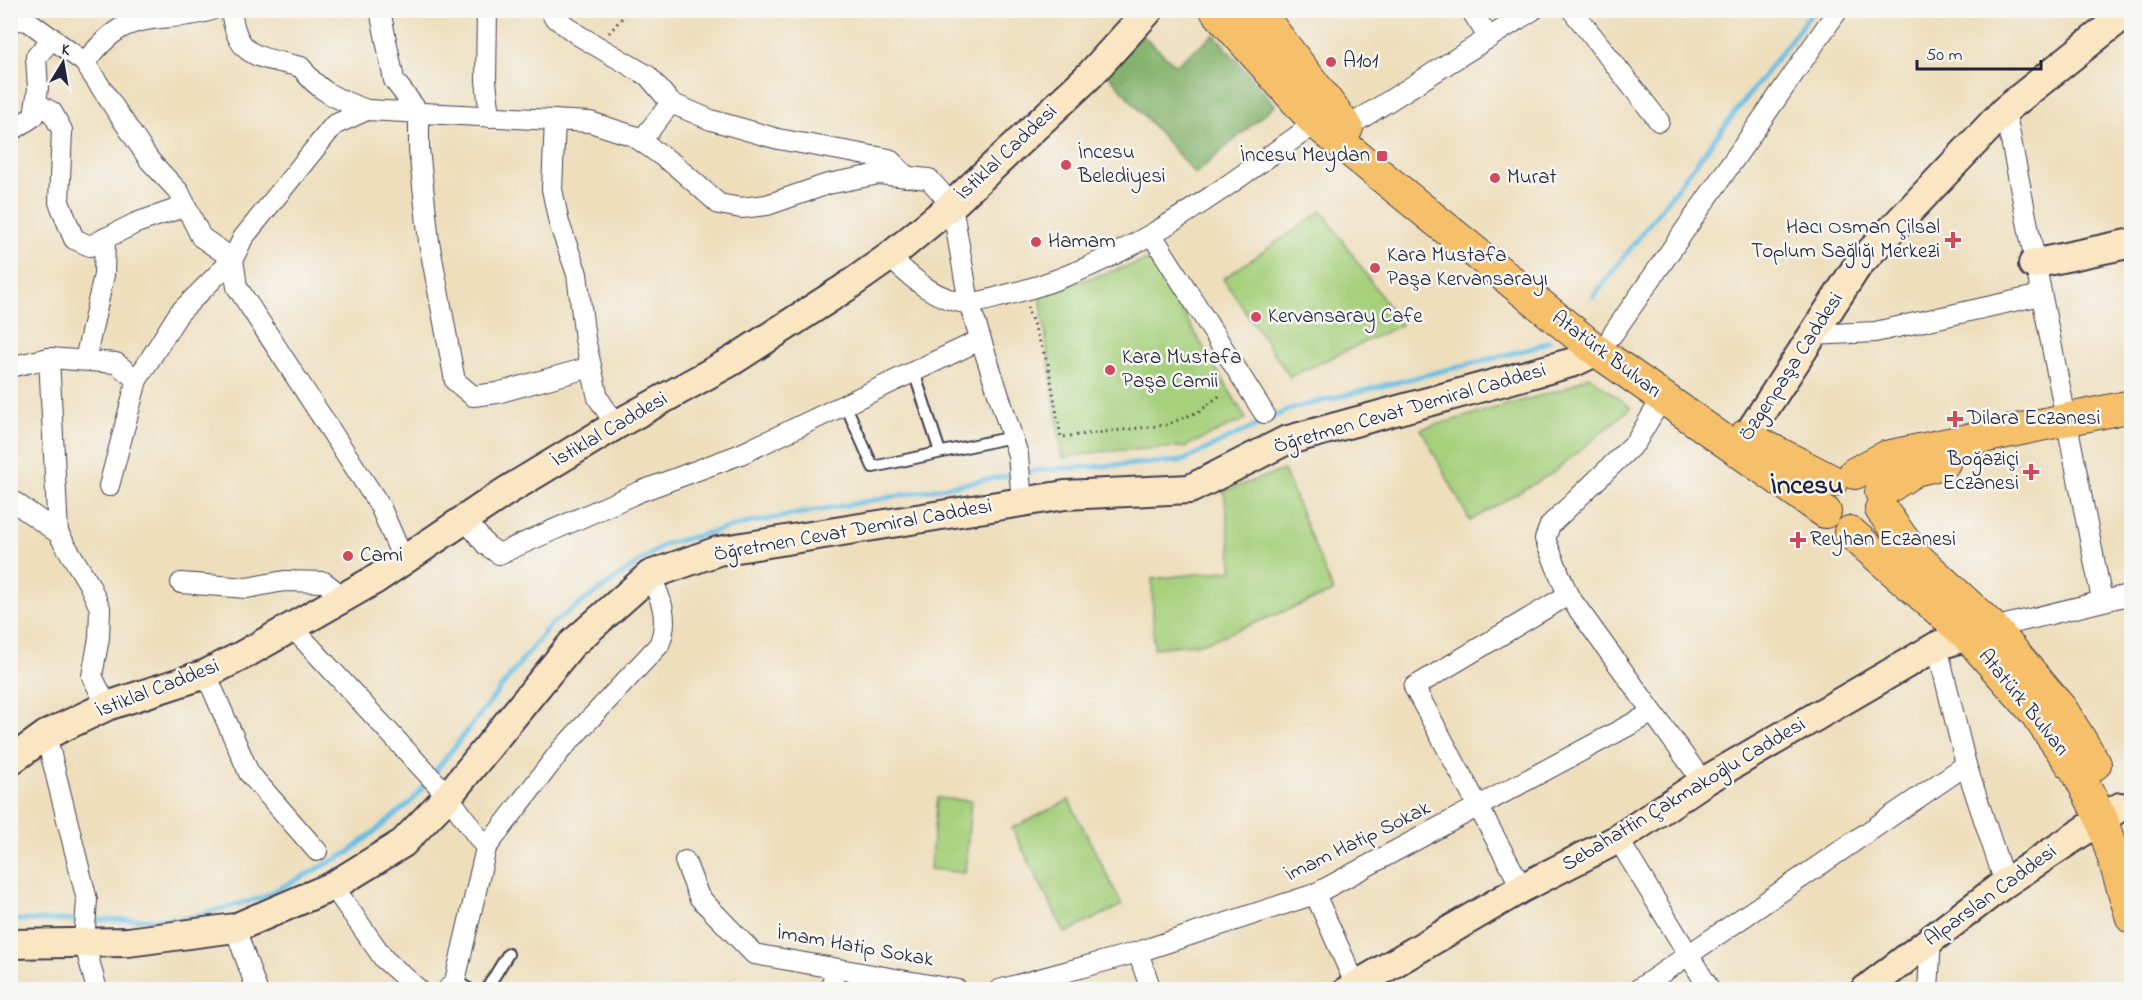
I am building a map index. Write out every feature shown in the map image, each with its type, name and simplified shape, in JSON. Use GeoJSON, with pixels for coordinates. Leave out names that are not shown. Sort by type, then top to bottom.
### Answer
{"type":"FeatureCollection","features":[{"type":"Feature","properties":{"kind":"main road","name":"İstiklal Caddesi"},"geometry":{"type":"LineString","coordinates":[[10,761],[46,735],[107,706],[206,674],[292,627],[616,425],[732,361],[889,258],[952,205],[1090,75],[1149,10]]}},
{"type":"Feature","properties":{"kind":"main road","name":"Atatürk Bulvarı"},"geometry":{"type":"LineString","coordinates":[[1216,10],[1332,121],[1605,343],[1742,443],[1825,512]]}},
{"type":"Feature","properties":{"kind":"main road","name":"Atatürk Bulvarı"},"geometry":{"type":"LineString","coordinates":[[1257,10],[1332,121]]}},
{"type":"Feature","properties":{"kind":"main road","name":"Özgenpaşa Caddesi"},"geometry":{"type":"LineString","coordinates":[[1742,443],[1858,266],[2005,110],[2130,10]]}},
{"type":"Feature","properties":{"kind":"main road"},"geometry":{"type":"LineString","coordinates":[[2033,264],[2132,243]]}},
{"type":"Feature","properties":{"kind":"main road","name":"Atatürk Bulvarı"},"geometry":{"type":"LineString","coordinates":[[1605,343],[1662,398],[1742,443],[1843,477]]}},
{"type":"Feature","properties":{"kind":"main road","name":"Öğretmen Cevat Demiral Caddesi"},"geometry":{"type":"LineString","coordinates":[[10,944],[128,942],[235,928],[333,886],[403,843],[439,788],[571,645],[650,574],[718,551],[1022,494],[1065,495],[1190,489],[1285,441],[1574,362],[1605,343]]}},
{"type":"Feature","properties":{"kind":"main road"},"geometry":{"type":"LineString","coordinates":[[1881,500],[1903,477],[1927,466],[2068,428],[2132,406]]}},
{"type":"Feature","properties":{"kind":"main road"},"geometry":{"type":"LineString","coordinates":[[1843,477],[1870,479],[1881,500],[1879,517],[1867,528],[1850,532],[1835,526],[1825,512],[1824,496],[1843,477],[1886,457],[2068,428],[2132,425]]}},
{"type":"Feature","properties":{"kind":"main road","name":"Atatürk Bulvarı"},"geometry":{"type":"LineString","coordinates":[[1881,500],[1915,556],[1979,631],[2062,710],[2118,808],[2132,853]]}},
{"type":"Feature","properties":{"kind":"main road","name":"Atatürk Bulvarı"},"geometry":{"type":"LineString","coordinates":[[1850,532],[1979,631]]}},
{"type":"Feature","properties":{"kind":"main road","name":"Sebahattin Çakmakoğlu Caddesi"},"geometry":{"type":"LineString","coordinates":[[1354,988],[1522,888],[1618,839],[1703,782],[1937,646],[1979,631]]}},
{"type":"Feature","properties":{"kind":"main road","name":"Atatürk Bulvarı"},"geometry":{"type":"LineString","coordinates":[[2118,808],[2132,918]]}},
{"type":"Feature","properties":{"kind":"main road","name":"Alparslan Caddesi"},"geometry":{"type":"LineString","coordinates":[[1865,990],[2004,883],[2118,808]]}},
{"type":"Feature","properties":{"kind":"street"},"geometry":{"type":"LineString","coordinates":[[84,62],[116,31],[146,21],[195,16],[212,10]]}},
{"type":"Feature","properties":{"kind":"street"},"geometry":{"type":"LineString","coordinates":[[231,10],[234,33],[246,51],[302,67],[312,82],[334,99],[367,110],[590,122],[634,136],[676,166],[719,204],[741,208],[767,205],[828,184],[879,174],[929,179],[952,205],[969,303],[1015,446],[1022,494]]}},
{"type":"Feature","properties":{"kind":"street"},"geometry":{"type":"LineString","coordinates":[[380,10],[394,80],[419,113],[419,149],[429,242],[455,381],[473,396],[497,393],[591,367]]}},
{"type":"Feature","properties":{"kind":"street"},"geometry":{"type":"LineString","coordinates":[[487,10],[486,81],[490,117]]}},
{"type":"Feature","properties":{"kind":"street"},"geometry":{"type":"LineString","coordinates":[[551,10],[553,16],[578,36],[648,76],[671,103],[711,120],[778,139],[889,159],[907,177]]}},
{"type":"Feature","properties":{"kind":"street"},"geometry":{"type":"LineString","coordinates":[[1471,10],[1489,38]]}},
{"type":"Feature","properties":{"kind":"street"},"geometry":{"type":"LineString","coordinates":[[889,258],[927,290],[947,299],[969,303],[1021,291],[1079,273],[1152,234],[1332,121],[1489,38],[1533,10]]}},
{"type":"Feature","properties":{"kind":"street"},"geometry":{"type":"LineString","coordinates":[[1572,10],[1659,121]]}},
{"type":"Feature","properties":{"kind":"street"},"geometry":{"type":"LineString","coordinates":[[1605,343],[1838,10]]}},
{"type":"Feature","properties":{"kind":"street"},"geometry":{"type":"LineString","coordinates":[[10,19],[28,21],[84,62],[150,161],[179,192],[201,237],[233,259],[237,287],[380,506],[403,559]]}},
{"type":"Feature","properties":{"kind":"street"},"geometry":{"type":"LineString","coordinates":[[10,132],[34,116],[38,88],[36,57],[53,38]]}},
{"type":"Feature","properties":{"kind":"street"},"geometry":{"type":"LineString","coordinates":[[36,103],[52,112],[62,130],[59,202],[74,239],[90,246],[136,223],[186,206]]}},
{"type":"Feature","properties":{"kind":"street"},"geometry":{"type":"LineString","coordinates":[[641,141],[671,103]]}},
{"type":"Feature","properties":{"kind":"street"},"geometry":{"type":"LineString","coordinates":[[109,486],[137,380],[179,313],[233,259],[243,238],[334,125],[367,110]]}},
{"type":"Feature","properties":{"kind":"street"},"geometry":{"type":"LineString","coordinates":[[2005,110],[2033,264],[2102,600]]}},
{"type":"Feature","properties":{"kind":"street"},"geometry":{"type":"LineString","coordinates":[[555,120],[552,189],[559,223],[577,274],[585,339],[598,398],[616,425]]}},
{"type":"Feature","properties":{"kind":"street"},"geometry":{"type":"LineString","coordinates":[[1152,234],[1264,413]]}},
{"type":"Feature","properties":{"kind":"street"},"geometry":{"type":"LineString","coordinates":[[85,360],[104,275],[105,238]]}},
{"type":"Feature","properties":{"kind":"street"},"geometry":{"type":"LineString","coordinates":[[1812,335],[1875,332],[2041,295]]}},
{"type":"Feature","properties":{"kind":"street"},"geometry":{"type":"LineString","coordinates":[[465,519],[486,545],[499,554],[639,492],[741,454],[846,406],[980,340]]}},
{"type":"Feature","properties":{"kind":"street"},"geometry":{"type":"LineString","coordinates":[[10,367],[49,358],[116,363],[137,380]]}},
{"type":"Feature","properties":{"kind":"street"},"geometry":{"type":"LineString","coordinates":[[49,358],[58,533]]}},
{"type":"Feature","properties":{"kind":"street"},"geometry":{"type":"LineString","coordinates":[[1662,398],[1636,442],[1550,525],[1545,539],[1568,594],[1703,782]]}},
{"type":"Feature","properties":{"kind":"street"},"geometry":{"type":"LineString","coordinates":[[10,499],[58,533],[89,584],[100,608],[99,638],[92,676],[107,706]]}},
{"type":"Feature","properties":{"kind":"street"},"geometry":{"type":"LineString","coordinates":[[458,987],[486,848],[561,750],[658,645],[665,624],[664,612],[661,597],[650,574]]}},
{"type":"Feature","properties":{"kind":"street"},"geometry":{"type":"LineString","coordinates":[[181,582],[247,588],[284,582],[324,582],[343,597]]}},
{"type":"Feature","properties":{"kind":"street"},"geometry":{"type":"LineString","coordinates":[[1522,888],[1414,687],[1568,594]]}},
{"type":"Feature","properties":{"kind":"street"},"geometry":{"type":"LineString","coordinates":[[1979,631],[2132,594]]}},
{"type":"Feature","properties":{"kind":"street"},"geometry":{"type":"LineString","coordinates":[[292,627],[439,788],[486,848]]}},
{"type":"Feature","properties":{"kind":"street"},"geometry":{"type":"LineString","coordinates":[[1937,646],[1966,765],[2004,883]]}},
{"type":"Feature","properties":{"kind":"street"},"geometry":{"type":"LineString","coordinates":[[206,674],[249,773],[317,851]]}},
{"type":"Feature","properties":{"kind":"street","name":"İmam Hatip Sokak"},"geometry":{"type":"LineString","coordinates":[[999,990],[1138,952],[1315,894],[1652,712]]}},
{"type":"Feature","properties":{"kind":"street"},"geometry":{"type":"LineString","coordinates":[[46,735],[87,900],[84,941],[97,990]]}},
{"type":"Feature","properties":{"kind":"street"},"geometry":{"type":"LineString","coordinates":[[1637,990],[1690,956],[1966,765]]}},
{"type":"Feature","properties":{"kind":"street"},"geometry":{"type":"LineString","coordinates":[[1618,839],[1710,990]]}},
{"type":"Feature","properties":{"kind":"street","name":"İmam Hatip Sokak"},"geometry":{"type":"LineString","coordinates":[[685,861],[699,897],[754,954],[957,990]]}},
{"type":"Feature","properties":{"kind":"street"},"geometry":{"type":"LineString","coordinates":[[333,886],[384,959],[419,990]]}},
{"type":"Feature","properties":{"kind":"street"},"geometry":{"type":"LineString","coordinates":[[1315,894],[1354,988]]}},
{"type":"Feature","properties":{"kind":"street"},"geometry":{"type":"LineString","coordinates":[[235,928],[257,990]]}},
{"type":"Feature","properties":{"kind":"street"},"geometry":{"type":"LineString","coordinates":[[1928,990],[1931,939]]}},
{"type":"Feature","properties":{"kind":"street"},"geometry":{"type":"LineString","coordinates":[[1138,952],[1151,990]]}},
{"type":"Feature","properties":{"kind":"street"},"geometry":{"type":"LineString","coordinates":[[830,990],[836,970]]}},
{"type":"Feature","properties":{"kind":"lane"},"geometry":{"type":"LineString","coordinates":[[914,372],[940,452]]}},
{"type":"Feature","properties":{"kind":"lane"},"geometry":{"type":"LineString","coordinates":[[846,406],[873,467],[940,452],[1015,446]]}},
{"type":"Feature","properties":{"kind":"lane"},"geometry":{"type":"LineString","coordinates":[[486,990],[508,954]]}},
{"type":"Feature","properties":{"kind":"path"},"geometry":{"type":"LineString","coordinates":[[598,46],[629,10]]}},
{"type":"Feature","properties":{"kind":"path"},"geometry":{"type":"LineString","coordinates":[[1021,291],[1048,364],[1060,437],[1166,425],[1200,411],[1219,396]]}},
{"type":"Feature","properties":{"kind":"path"},"geometry":{"type":"LineString","coordinates":[[726,990],[731,979]]}},
{"type":"Feature","properties":{"kind":"green space"},"geometry":{"type":"Polygon","coordinates":[[[1214,34],[1275,105],[1195,174],[1106,72],[1142,35],[1176,65],[1214,34]]]}},
{"type":"Feature","properties":{"kind":"green space"},"geometry":{"type":"Polygon","coordinates":[[[1322,211],[1401,325],[1290,377],[1223,279],[1322,211]]]}},
{"type":"Feature","properties":{"kind":"green space"},"geometry":{"type":"Polygon","coordinates":[[[1151,259],[1246,419],[1184,447],[1107,451],[1062,458],[1040,294],[1151,259]]]}},
{"type":"Feature","properties":{"kind":"green space"},"geometry":{"type":"Polygon","coordinates":[[[1589,376],[1631,408],[1554,472],[1470,521],[1421,429],[1564,389],[1589,376]]]}},
{"type":"Feature","properties":{"kind":"green space"},"geometry":{"type":"Polygon","coordinates":[[[1284,470],[1333,592],[1204,643],[1154,648],[1152,579],[1233,570],[1224,491],[1284,470]]]}},
{"type":"Feature","properties":{"kind":"green space"},"geometry":{"type":"Polygon","coordinates":[[[937,798],[971,801],[965,873],[930,869],[937,798]]]}},
{"type":"Feature","properties":{"kind":"green space"},"geometry":{"type":"Polygon","coordinates":[[[1069,800],[1122,905],[1065,933],[1012,828],[1069,800]]]}},
{"type":"Feature","properties":{"kind":"waterway"},"geometry":{"type":"LineString","coordinates":[[1593,297],[1814,10]]}},
{"type":"Feature","properties":{"kind":"waterway"},"geometry":{"type":"LineString","coordinates":[[90,920],[184,919],[261,898],[348,853],[412,801],[550,625],[665,544],[748,523],[1039,470],[1182,461],[1290,409],[1533,348],[1549,341]]}},
{"type":"Feature","properties":{"kind":"waterway"},"geometry":{"type":"LineString","coordinates":[[10,920],[81,920]]}},
{"type":"Feature","properties":{"kind":"place","name":"A101"},"geometry":{"type":"Point","coordinates":[1331,62]}},
{"type":"Feature","properties":{"kind":"place","name":"İncesu Meydan"},"geometry":{"type":"Point","coordinates":[1382,156]}},
{"type":"Feature","properties":{"kind":"place","name":"İncesu Belediyesi"},"geometry":{"type":"Point","coordinates":[1066,165]}},
{"type":"Feature","properties":{"kind":"place","name":"Murat"},"geometry":{"type":"Point","coordinates":[1495,178]}},
{"type":"Feature","properties":{"kind":"place","name":"Hacı Osman Çilsal Toplum Sağlığı Merkezi"},"geometry":{"type":"Point","coordinates":[1953,240]}},
{"type":"Feature","properties":{"kind":"place","name":"Hamam"},"geometry":{"type":"Point","coordinates":[1036,242]}},
{"type":"Feature","properties":{"kind":"place","name":"Kara Mustafa Paşa Kervansarayı"},"geometry":{"type":"Point","coordinates":[1375,268]}},
{"type":"Feature","properties":{"kind":"place","name":"Kervansaray Cafe"},"geometry":{"type":"Point","coordinates":[1256,317]}},
{"type":"Feature","properties":{"kind":"place","name":"Kara Mustafa Paşa Camii"},"geometry":{"type":"Point","coordinates":[1110,370]}},
{"type":"Feature","properties":{"kind":"place","name":"Dilara Eczanesi"},"geometry":{"type":"Point","coordinates":[1955,419]}},
{"type":"Feature","properties":{"kind":"place","name":"Boğaziçi Eczanesi"},"geometry":{"type":"Point","coordinates":[2031,472]}},
{"type":"Feature","properties":{"kind":"place","name":"Reyhan Eczanesi"},"geometry":{"type":"Point","coordinates":[1798,540]}},
{"type":"Feature","properties":{"kind":"place","name":"Cami"},"geometry":{"type":"Point","coordinates":[348,556]}},
{"type":"Feature","properties":{"kind":"district","name":"İncesu"},"geometry":{"type":"Point","coordinates":[1807,486]}}]}
